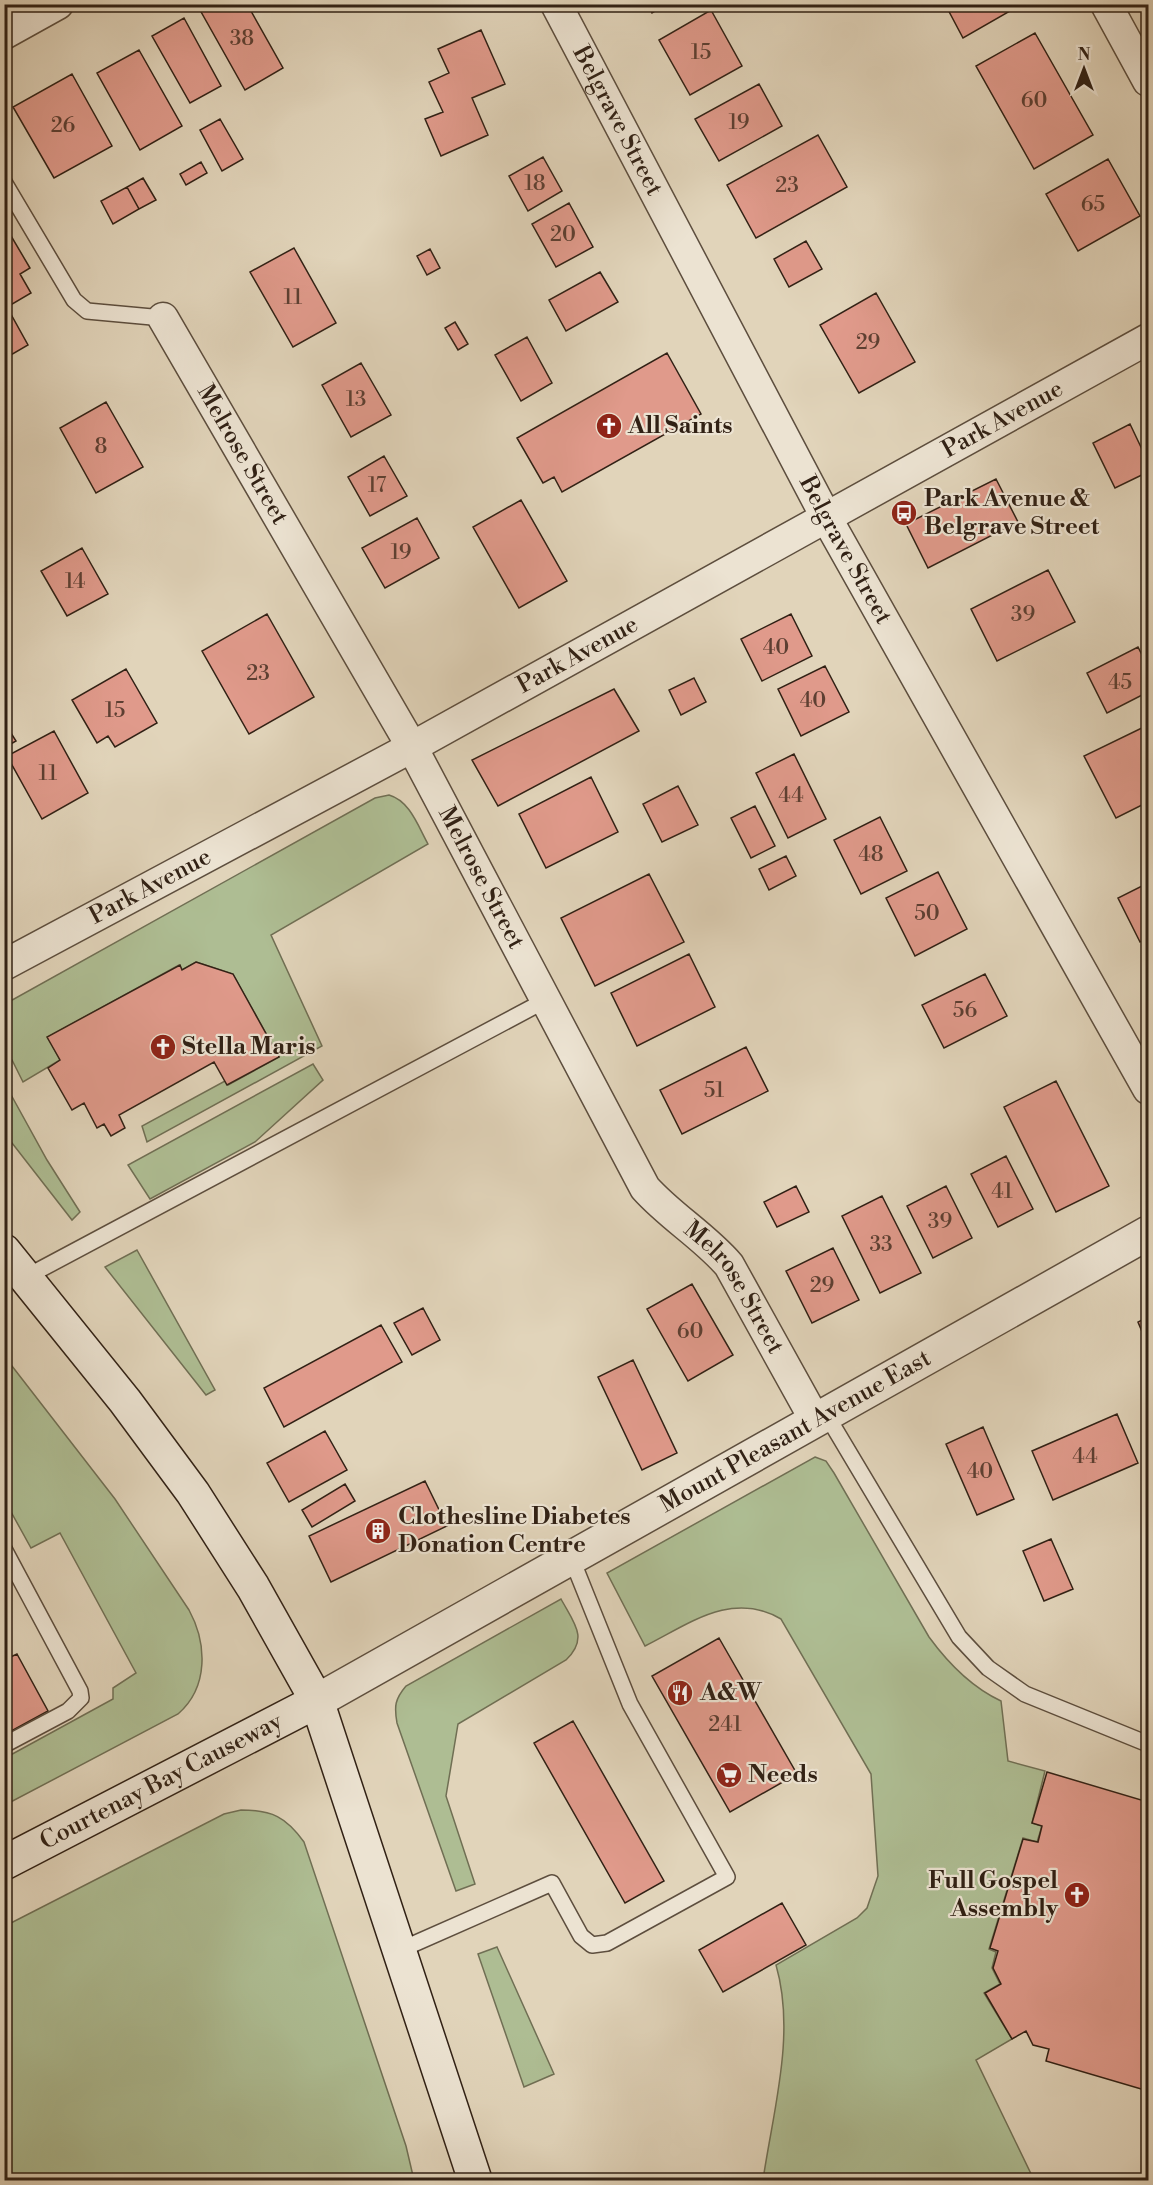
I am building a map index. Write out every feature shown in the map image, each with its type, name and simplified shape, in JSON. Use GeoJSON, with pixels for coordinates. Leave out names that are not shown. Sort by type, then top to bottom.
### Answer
{"type":"FeatureCollection","features":[{"type":"Feature","properties":{"kind":"main road","name":"Mount Pleasant Avenue East"},"geometry":{"type":"LineString","coordinates":[[317,1701],[1149,1233]]}},
{"type":"Feature","properties":{"kind":"main road"},"geometry":{"type":"LineString","coordinates":[[4,1251],[125,1401],[193,1493],[253,1587],[317,1701],[475,2181]]}},
{"type":"Feature","properties":{"kind":"main road","name":"Courtenay Bay Causeway"},"geometry":{"type":"LineString","coordinates":[[4,1863],[317,1701]]}},
{"type":"Feature","properties":{"kind":"street"},"geometry":{"type":"LineString","coordinates":[[4,34],[58,4]]}},
{"type":"Feature","properties":{"kind":"street","name":"Belgrave Street"},"geometry":{"type":"LineString","coordinates":[[556,4],[826,517],[1149,1089]]}},
{"type":"Feature","properties":{"kind":"street"},"geometry":{"type":"LineString","coordinates":[[1106,4],[1149,81]]}},
{"type":"Feature","properties":{"kind":"street","name":"Melrose Street"},"geometry":{"type":"LineString","coordinates":[[163,318],[412,747],[645,1188],[662,1207],[713,1246],[729,1265],[821,1417]]}},
{"type":"Feature","properties":{"kind":"street","name":"Park Avenue"},"geometry":{"type":"LineString","coordinates":[[4,965],[412,747],[1149,339]]}},
{"type":"Feature","properties":{"kind":"lane"},"geometry":{"type":"LineString","coordinates":[[4,182],[74,300],[87,311],[163,318]]}},
{"type":"Feature","properties":{"kind":"lane"},"geometry":{"type":"LineString","coordinates":[[26,1276],[546,1000]]}},
{"type":"Feature","properties":{"kind":"lane"},"geometry":{"type":"LineString","coordinates":[[821,1417],[959,1637],[988,1668],[1025,1694],[1149,1744]]}},
{"type":"Feature","properties":{"kind":"lane"},"geometry":{"type":"LineString","coordinates":[[4,1549],[80,1691],[81,1698],[78,1704],[4,1745]]}},
{"type":"Feature","properties":{"kind":"lane"},"geometry":{"type":"LineString","coordinates":[[400,1950],[552,1883],[581,1936],[592,1945],[607,1943],[727,1877],[630,1704],[571,1557]]}},
{"type":"Feature","properties":{"kind":"green space"},"geometry":{"type":"Polygon","coordinates":[[[389,795],[408,808],[428,844],[271,935],[322,1046],[147,1142],[142,1126],[225,1081],[228,1085],[279,1057],[233,974],[196,962],[182,970],[179,965],[48,1037],[60,1060],[23,1082],[12,1060],[5,1063],[5,1004],[375,798],[389,795]]]}},
{"type":"Feature","properties":{"kind":"green space"},"geometry":{"type":"Polygon","coordinates":[[[313,1064],[323,1080],[255,1142],[150,1199],[128,1165],[313,1064]]]}},
{"type":"Feature","properties":{"kind":"green space"},"geometry":{"type":"Polygon","coordinates":[[[4,1082],[47,1160],[80,1212],[72,1220],[5,1134],[4,1082]]]}},
{"type":"Feature","properties":{"kind":"green space"},"geometry":{"type":"Polygon","coordinates":[[[137,1250],[215,1390],[206,1395],[105,1267],[137,1250]]]}},
{"type":"Feature","properties":{"kind":"green space"},"geometry":{"type":"Polygon","coordinates":[[[5,1357],[115,1499],[189,1610],[199,1636],[202,1664],[195,1691],[178,1714],[5,1805],[5,1758],[113,1699],[113,1688],[136,1673],[60,1533],[31,1548],[5,1501],[5,1357]]]}},
{"type":"Feature","properties":{"kind":"green space"},"geometry":{"type":"Polygon","coordinates":[[[815,1457],[826,1461],[834,1473],[936,1647],[970,1681],[1001,1701],[1008,1761],[1045,1771],[1032,1823],[1042,1826],[1037,1842],[1023,1838],[989,1949],[996,1952],[992,1968],[1000,1984],[984,1993],[1012,2039],[976,2060],[1034,2180],[763,2180],[777,2100],[783,2045],[782,1991],[776,1965],[857,1918],[867,1908],[878,1876],[871,1774],[781,1619],[763,1611],[745,1608],[728,1609],[694,1620],[645,1646],[607,1573],[815,1457]]]}},
{"type":"Feature","properties":{"kind":"green space"},"geometry":{"type":"Polygon","coordinates":[[[561,1599],[577,1630],[577,1645],[573,1652],[566,1660],[458,1724],[446,1796],[475,1884],[456,1891],[397,1723],[398,1699],[406,1686],[561,1599]]]}},
{"type":"Feature","properties":{"kind":"green space"},"geometry":{"type":"Polygon","coordinates":[[[241,1810],[261,1811],[277,1817],[291,1826],[304,1842],[406,2146],[414,2180],[5,2180],[5,1926],[224,1814],[241,1810]]]}},
{"type":"Feature","properties":{"kind":"green space"},"geometry":{"type":"Polygon","coordinates":[[[497,1947],[554,2074],[524,2087],[478,1954],[497,1947]]]}},
{"type":"Feature","properties":{"kind":"building"},"geometry":{"type":"Polygon","coordinates":[[[209,4],[247,4],[283,68],[245,90],[200,10],[209,4]]]}},
{"type":"Feature","properties":{"kind":"building"},"geometry":{"type":"Polygon","coordinates":[[[648,4],[667,4],[652,13],[648,4]]]}},
{"type":"Feature","properties":{"kind":"building"},"geometry":{"type":"Polygon","coordinates":[[[945,4],[1022,4],[963,38],[945,4]]]}},
{"type":"Feature","properties":{"kind":"building"},"geometry":{"type":"Polygon","coordinates":[[[711,10],[742,66],[690,95],[659,40],[711,10]]]}},
{"type":"Feature","properties":{"kind":"building"},"geometry":{"type":"Polygon","coordinates":[[[184,18],[221,86],[190,103],[152,36],[184,18]]]}},
{"type":"Feature","properties":{"kind":"building"},"geometry":{"type":"Polygon","coordinates":[[[481,30],[505,84],[472,98],[488,135],[441,156],[425,119],[443,112],[429,82],[449,73],[438,49],[481,30]]]}},
{"type":"Feature","properties":{"kind":"building"},"geometry":{"type":"Polygon","coordinates":[[[1035,33],[1093,135],[1034,169],[976,66],[1035,33]]]}},
{"type":"Feature","properties":{"kind":"building"},"geometry":{"type":"Polygon","coordinates":[[[139,50],[182,126],[140,150],[97,73],[139,50]]]}},
{"type":"Feature","properties":{"kind":"building"},"geometry":{"type":"Polygon","coordinates":[[[72,74],[112,146],[54,178],[13,107],[72,74]]]}},
{"type":"Feature","properties":{"kind":"building"},"geometry":{"type":"Polygon","coordinates":[[[759,84],[782,126],[719,161],[695,119],[759,84]]]}},
{"type":"Feature","properties":{"kind":"building"},"geometry":{"type":"Polygon","coordinates":[[[220,119],[243,159],[222,171],[200,130],[220,119]]]}},
{"type":"Feature","properties":{"kind":"building"},"geometry":{"type":"Polygon","coordinates":[[[818,135],[847,187],[756,238],[727,185],[818,135]]]}},
{"type":"Feature","properties":{"kind":"building"},"geometry":{"type":"Polygon","coordinates":[[[543,157],[562,191],[528,211],[509,176],[543,157]]]}},
{"type":"Feature","properties":{"kind":"building"},"geometry":{"type":"Polygon","coordinates":[[[1108,159],[1140,216],[1078,251],[1046,194],[1108,159]]]}},
{"type":"Feature","properties":{"kind":"building"},"geometry":{"type":"Polygon","coordinates":[[[201,162],[207,173],[186,185],[180,174],[201,162]]]}},
{"type":"Feature","properties":{"kind":"building"},"geometry":{"type":"Polygon","coordinates":[[[143,178],[156,200],[139,209],[127,187],[143,178]]]}},
{"type":"Feature","properties":{"kind":"building"},"geometry":{"type":"Polygon","coordinates":[[[127,187],[139,209],[113,224],[101,201],[127,187]]]}},
{"type":"Feature","properties":{"kind":"building"},"geometry":{"type":"Polygon","coordinates":[[[569,203],[593,247],[556,267],[532,224],[569,203]]]}},
{"type":"Feature","properties":{"kind":"building"},"geometry":{"type":"Polygon","coordinates":[[[4,224],[30,268],[20,274],[31,293],[7,307],[28,345],[4,359],[4,224]]]}},
{"type":"Feature","properties":{"kind":"building"},"geometry":{"type":"Polygon","coordinates":[[[806,241],[822,269],[789,287],[774,259],[806,241]]]}},
{"type":"Feature","properties":{"kind":"building"},"geometry":{"type":"Polygon","coordinates":[[[294,248],[336,323],[293,347],[250,272],[294,248]]]}},
{"type":"Feature","properties":{"kind":"building"},"geometry":{"type":"Polygon","coordinates":[[[430,249],[440,268],[427,275],[417,256],[430,249]]]}},
{"type":"Feature","properties":{"kind":"building"},"geometry":{"type":"Polygon","coordinates":[[[600,272],[618,302],[566,331],[549,300],[600,272]]]}},
{"type":"Feature","properties":{"kind":"building"},"geometry":{"type":"Polygon","coordinates":[[[876,293],[915,362],[859,393],[820,325],[876,293]]]}},
{"type":"Feature","properties":{"kind":"building"},"geometry":{"type":"Polygon","coordinates":[[[455,322],[468,344],[458,350],[445,328],[455,322]]]}},
{"type":"Feature","properties":{"kind":"building"},"geometry":{"type":"Polygon","coordinates":[[[527,337],[552,383],[521,401],[495,355],[527,337]]]}},
{"type":"Feature","properties":{"kind":"building","name":"All Saints"},"geometry":{"type":"Polygon","coordinates":[[[667,353],[701,414],[562,492],[554,477],[543,483],[517,438],[667,353]]]}},
{"type":"Feature","properties":{"kind":"building"},"geometry":{"type":"Polygon","coordinates":[[[361,363],[391,415],[351,437],[322,385],[361,363]]]}},
{"type":"Feature","properties":{"kind":"building"},"geometry":{"type":"Polygon","coordinates":[[[106,402],[143,467],[96,493],[60,428],[106,402]]]}},
{"type":"Feature","properties":{"kind":"building"},"geometry":{"type":"Polygon","coordinates":[[[1130,424],[1148,462],[1148,472],[1115,488],[1093,443],[1130,424]]]}},
{"type":"Feature","properties":{"kind":"building"},"geometry":{"type":"Polygon","coordinates":[[[384,456],[407,496],[370,516],[348,477],[384,456]]]}},
{"type":"Feature","properties":{"kind":"building"},"geometry":{"type":"Polygon","coordinates":[[[996,479],[1018,522],[928,568],[906,524],[996,479]]]}},
{"type":"Feature","properties":{"kind":"building"},"geometry":{"type":"Polygon","coordinates":[[[521,500],[567,581],[519,608],[473,527],[521,500]]]}},
{"type":"Feature","properties":{"kind":"building"},"geometry":{"type":"Polygon","coordinates":[[[417,518],[439,558],[385,588],[362,548],[417,518]]]}},
{"type":"Feature","properties":{"kind":"building"},"geometry":{"type":"Polygon","coordinates":[[[82,548],[108,594],[67,616],[41,571],[82,548]]]}},
{"type":"Feature","properties":{"kind":"building"},"geometry":{"type":"Polygon","coordinates":[[[1048,570],[1075,622],[997,661],[971,609],[1048,570]]]}},
{"type":"Feature","properties":{"kind":"building"},"geometry":{"type":"Polygon","coordinates":[[[267,614],[314,697],[249,734],[202,651],[267,614]]]}},
{"type":"Feature","properties":{"kind":"building"},"geometry":{"type":"Polygon","coordinates":[[[791,614],[812,656],[762,681],[741,639],[791,614]]]}},
{"type":"Feature","properties":{"kind":"building"},"geometry":{"type":"Polygon","coordinates":[[[1138,647],[1148,667],[1148,692],[1107,713],[1087,673],[1138,647]]]}},
{"type":"Feature","properties":{"kind":"building"},"geometry":{"type":"Polygon","coordinates":[[[825,666],[849,712],[801,736],[778,689],[825,666]]]}},
{"type":"Feature","properties":{"kind":"building"},"geometry":{"type":"Polygon","coordinates":[[[126,669],[157,723],[115,747],[108,736],[97,743],[72,700],[126,669]]]}},
{"type":"Feature","properties":{"kind":"building"},"geometry":{"type":"Polygon","coordinates":[[[694,678],[706,702],[681,715],[669,690],[694,678]]]}},
{"type":"Feature","properties":{"kind":"building"},"geometry":{"type":"Polygon","coordinates":[[[614,689],[639,731],[498,806],[472,760],[614,689]]]}},
{"type":"Feature","properties":{"kind":"building"},"geometry":{"type":"Polygon","coordinates":[[[4,722],[16,741],[4,748],[4,722]]]}},
{"type":"Feature","properties":{"kind":"building"},"geometry":{"type":"Polygon","coordinates":[[[1148,725],[1148,802],[1116,818],[1084,756],[1148,725]]]}},
{"type":"Feature","properties":{"kind":"building"},"geometry":{"type":"Polygon","coordinates":[[[54,731],[88,793],[42,819],[7,756],[54,731]]]}},
{"type":"Feature","properties":{"kind":"building"},"geometry":{"type":"Polygon","coordinates":[[[794,754],[826,819],[788,838],[756,773],[794,754]]]}},
{"type":"Feature","properties":{"kind":"building"},"geometry":{"type":"Polygon","coordinates":[[[591,777],[618,832],[546,868],[519,814],[591,777]]]}},
{"type":"Feature","properties":{"kind":"building"},"geometry":{"type":"Polygon","coordinates":[[[678,786],[698,825],[662,842],[643,804],[678,786]]]}},
{"type":"Feature","properties":{"kind":"building"},"geometry":{"type":"Polygon","coordinates":[[[755,806],[775,846],[751,858],[731,818],[755,806]]]}},
{"type":"Feature","properties":{"kind":"building"},"geometry":{"type":"Polygon","coordinates":[[[880,817],[907,871],[861,894],[834,840],[880,817]]]}},
{"type":"Feature","properties":{"kind":"building"},"geometry":{"type":"Polygon","coordinates":[[[786,856],[796,876],[769,890],[759,869],[786,856]]]}},
{"type":"Feature","properties":{"kind":"building"},"geometry":{"type":"Polygon","coordinates":[[[938,872],[967,929],[915,956],[886,898],[938,872]]]}},
{"type":"Feature","properties":{"kind":"building"},"geometry":{"type":"Polygon","coordinates":[[[649,874],[684,942],[595,986],[561,918],[649,874]]]}},
{"type":"Feature","properties":{"kind":"building"},"geometry":{"type":"Polygon","coordinates":[[[1148,883],[1148,937],[1140,942],[1118,898],[1148,883]]]}},
{"type":"Feature","properties":{"kind":"building"},"geometry":{"type":"Polygon","coordinates":[[[689,954],[715,1007],[637,1046],[611,993],[689,954]]]}},
{"type":"Feature","properties":{"kind":"building","name":"Stella Maris"},"geometry":{"type":"Polygon","coordinates":[[[196,962],[233,974],[279,1057],[227,1085],[214,1062],[119,1115],[125,1128],[111,1136],[104,1124],[97,1128],[84,1103],[72,1110],[48,1068],[60,1060],[47,1037],[180,965],[182,970],[196,962]]]}},
{"type":"Feature","properties":{"kind":"building"},"geometry":{"type":"Polygon","coordinates":[[[985,974],[1007,1016],[944,1048],[922,1005],[985,974]]]}},
{"type":"Feature","properties":{"kind":"building"},"geometry":{"type":"Polygon","coordinates":[[[746,1047],[768,1091],[682,1134],[660,1090],[746,1047]]]}},
{"type":"Feature","properties":{"kind":"building"},"geometry":{"type":"Polygon","coordinates":[[[1056,1081],[1109,1186],[1056,1212],[1004,1107],[1056,1081]]]}},
{"type":"Feature","properties":{"kind":"building"},"geometry":{"type":"Polygon","coordinates":[[[1006,1156],[1033,1209],[998,1227],[971,1174],[1006,1156]]]}},
{"type":"Feature","properties":{"kind":"building"},"geometry":{"type":"Polygon","coordinates":[[[796,1186],[809,1212],[777,1227],[764,1202],[796,1186]]]}},
{"type":"Feature","properties":{"kind":"building"},"geometry":{"type":"Polygon","coordinates":[[[946,1186],[972,1238],[933,1258],[907,1206],[946,1186]]]}},
{"type":"Feature","properties":{"kind":"building"},"geometry":{"type":"Polygon","coordinates":[[[882,1196],[921,1273],[880,1293],[842,1216],[882,1196]]]}},
{"type":"Feature","properties":{"kind":"building"},"geometry":{"type":"Polygon","coordinates":[[[833,1248],[859,1300],[812,1323],[786,1271],[833,1248]]]}},
{"type":"Feature","properties":{"kind":"building"},"geometry":{"type":"Polygon","coordinates":[[[692,1284],[733,1355],[688,1381],[647,1309],[692,1284]]]}},
{"type":"Feature","properties":{"kind":"building"},"geometry":{"type":"Polygon","coordinates":[[[423,1308],[440,1340],[412,1355],[394,1323],[423,1308]]]}},
{"type":"Feature","properties":{"kind":"building"},"geometry":{"type":"Polygon","coordinates":[[[1148,1317],[1148,1346],[1138,1322],[1148,1317]]]}},
{"type":"Feature","properties":{"kind":"building"},"geometry":{"type":"Polygon","coordinates":[[[381,1325],[402,1362],[284,1427],[264,1388],[381,1325]]]}},
{"type":"Feature","properties":{"kind":"building"},"geometry":{"type":"Polygon","coordinates":[[[633,1360],[677,1453],[642,1470],[598,1377],[633,1360]]]}},
{"type":"Feature","properties":{"kind":"building"},"geometry":{"type":"Polygon","coordinates":[[[1117,1414],[1138,1463],[1053,1500],[1032,1451],[1117,1414]]]}},
{"type":"Feature","properties":{"kind":"building"},"geometry":{"type":"Polygon","coordinates":[[[983,1427],[1014,1499],[977,1515],[946,1444],[983,1427]]]}},
{"type":"Feature","properties":{"kind":"building"},"geometry":{"type":"Polygon","coordinates":[[[325,1431],[347,1470],[289,1502],[267,1463],[325,1431]]]}},
{"type":"Feature","properties":{"kind":"building","name":"Clothesline Diabetes Donation Centre"},"geometry":{"type":"Polygon","coordinates":[[[425,1481],[447,1526],[331,1582],[309,1536],[425,1481]]]}},
{"type":"Feature","properties":{"kind":"building"},"geometry":{"type":"Polygon","coordinates":[[[345,1484],[355,1501],[312,1527],[302,1510],[345,1484]]]}},
{"type":"Feature","properties":{"kind":"building"},"geometry":{"type":"Polygon","coordinates":[[[1051,1539],[1073,1589],[1044,1601],[1023,1551],[1051,1539]]]}},
{"type":"Feature","properties":{"kind":"building"},"geometry":{"type":"Polygon","coordinates":[[[719,1638],[797,1774],[730,1812],[652,1676],[719,1638]]]}},
{"type":"Feature","properties":{"kind":"building"},"geometry":{"type":"Polygon","coordinates":[[[17,1654],[48,1711],[4,1735],[4,1660],[17,1654]]]}},
{"type":"Feature","properties":{"kind":"building"},"geometry":{"type":"Polygon","coordinates":[[[573,1721],[664,1881],[625,1903],[534,1743],[573,1721]]]}},
{"type":"Feature","properties":{"kind":"building","name":"Full Gospel Assembly"},"geometry":{"type":"Polygon","coordinates":[[[1047,1772],[1148,1802],[1148,2091],[1046,2061],[1049,2049],[1033,2045],[1026,2031],[1012,2039],[985,1993],[1001,1984],[993,1968],[998,1951],[990,1948],[1023,1839],[1038,1842],[1042,1826],[1032,1823],[1047,1772]]]}},
{"type":"Feature","properties":{"kind":"building"},"geometry":{"type":"Polygon","coordinates":[[[782,1903],[806,1945],[723,1992],[699,1950],[782,1903]]]}},
{"type":"Feature","properties":{"kind":"place","name":"All Saints"},"geometry":{"type":"Point","coordinates":[609,426]}},
{"type":"Feature","properties":{"kind":"place","name":"Park Avenue & Belgrave Street"},"geometry":{"type":"Point","coordinates":[904,513]}},
{"type":"Feature","properties":{"kind":"place","name":"Stella Maris"},"geometry":{"type":"Point","coordinates":[163,1047]}},
{"type":"Feature","properties":{"kind":"place","name":"Clothesline Diabetes Donation Centre"},"geometry":{"type":"Point","coordinates":[378,1531]}},
{"type":"Feature","properties":{"kind":"place","name":"A&W"},"geometry":{"type":"Point","coordinates":[680,1693]}},
{"type":"Feature","properties":{"kind":"place","name":"Needs"},"geometry":{"type":"Point","coordinates":[729,1775]}},
{"type":"Feature","properties":{"kind":"place","name":"Full Gospel Assembly"},"geometry":{"type":"Point","coordinates":[1077,1895]}}]}
